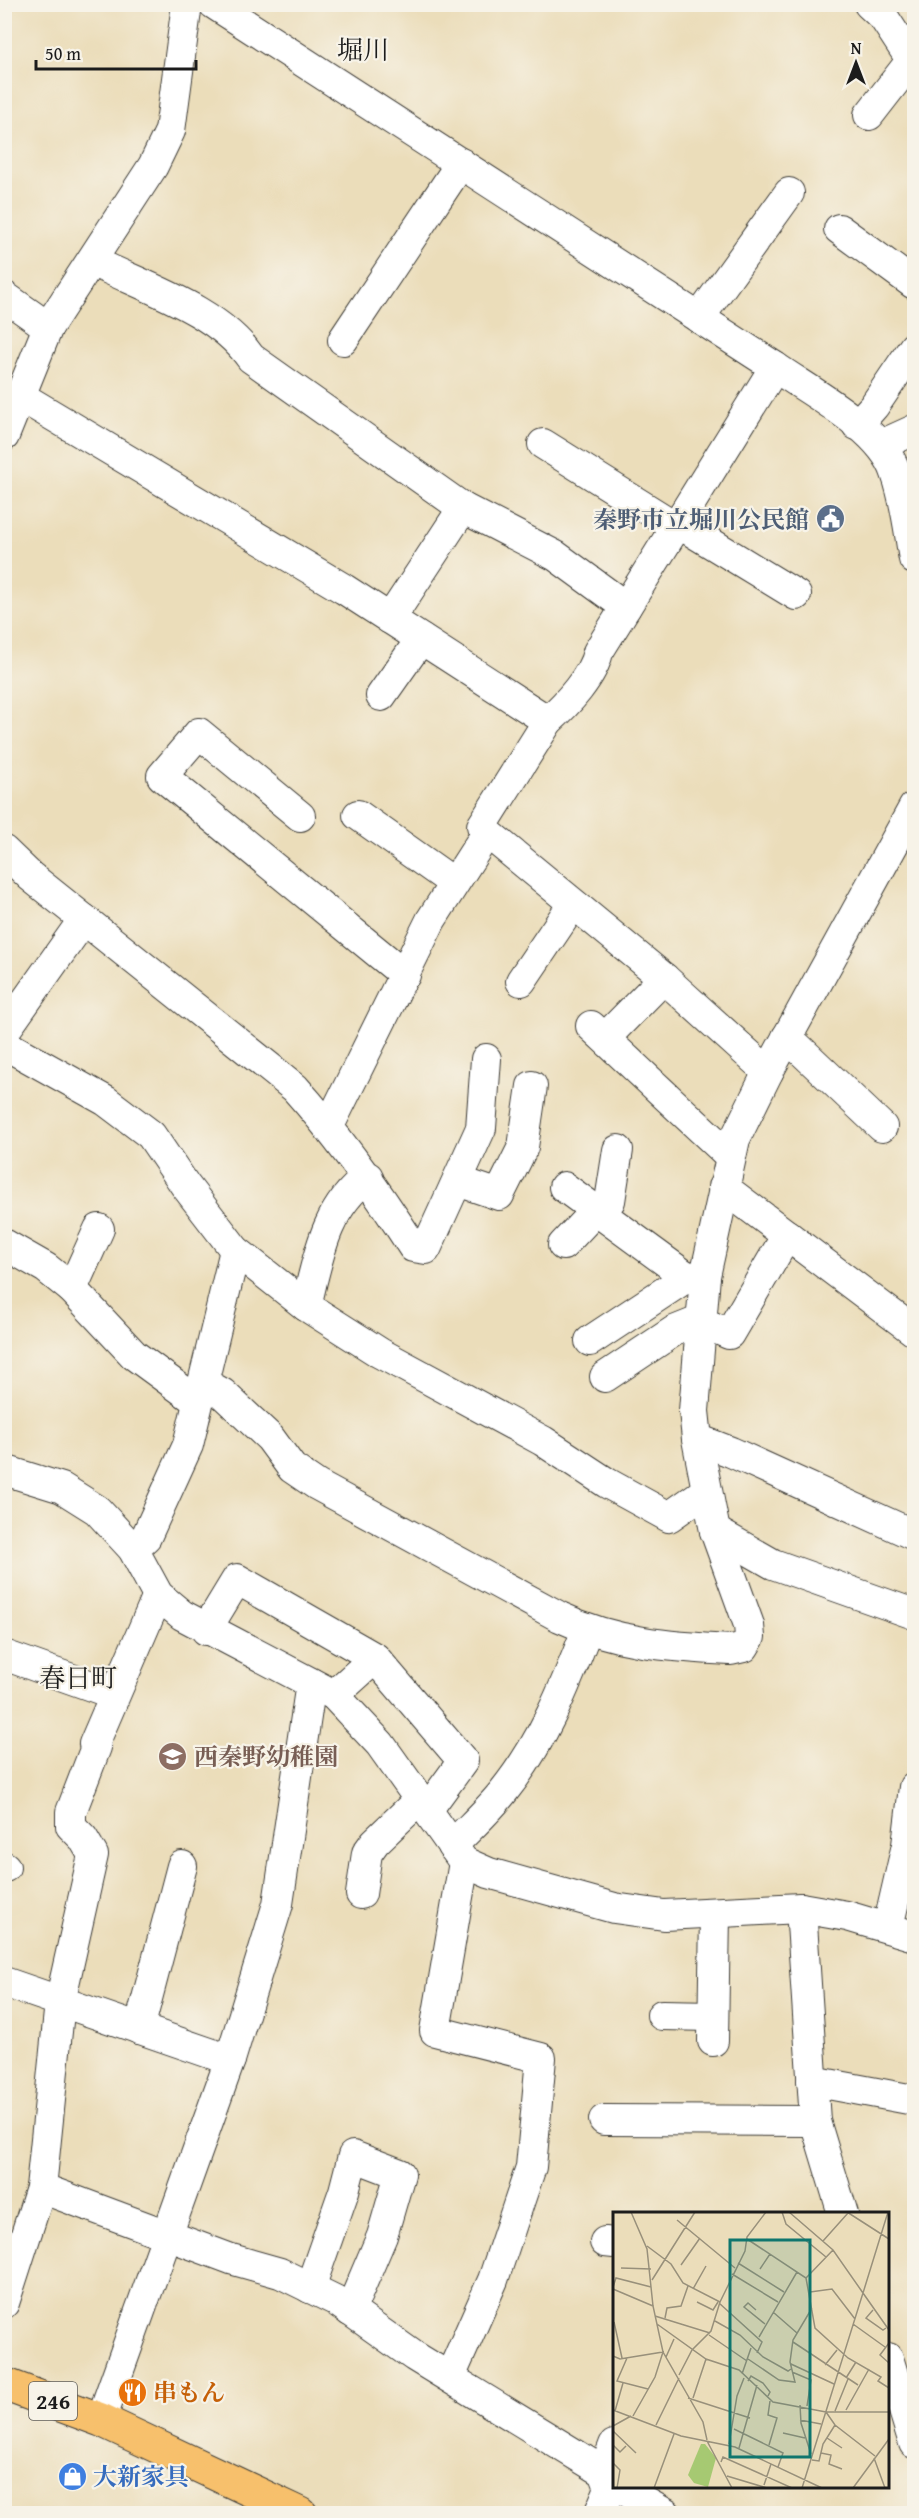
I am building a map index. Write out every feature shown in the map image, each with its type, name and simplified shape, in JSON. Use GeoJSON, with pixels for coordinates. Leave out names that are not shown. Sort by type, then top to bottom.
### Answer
{"type":"FeatureCollection","features":[{"type":"Feature","properties":{"kind":"highway","name":"246"},"geometry":{"type":"LineString","coordinates":[[4,2384],[101,2420],[301,2514]]}},
{"type":"Feature","properties":{"kind":"street"},"geometry":{"type":"LineString","coordinates":[[4,436],[48,327],[153,166],[170,131],[187,4]]}},
{"type":"Feature","properties":{"kind":"street"},"geometry":{"type":"LineString","coordinates":[[214,4],[699,318],[857,425],[881,445],[896,472],[915,560]]}},
{"type":"Feature","properties":{"kind":"street"},"geometry":{"type":"LineString","coordinates":[[869,4],[884,18],[913,63],[869,115]]}},
{"type":"Feature","properties":{"kind":"street"},"geometry":{"type":"LineString","coordinates":[[343,340],[461,163]]}},
{"type":"Feature","properties":{"kind":"street"},"geometry":{"type":"LineString","coordinates":[[699,318],[789,193]]}},
{"type":"Feature","properties":{"kind":"street"},"geometry":{"type":"LineString","coordinates":[[839,229],[858,254],[915,284]]}},
{"type":"Feature","properties":{"kind":"street"},"geometry":{"type":"LineString","coordinates":[[92,261],[161,293],[221,326],[240,342],[252,358],[463,508],[556,556],[626,607]]}},
{"type":"Feature","properties":{"kind":"street"},"geometry":{"type":"LineString","coordinates":[[4,296],[48,327]]}},
{"type":"Feature","properties":{"kind":"street"},"geometry":{"type":"LineString","coordinates":[[857,425],[874,406],[915,347]]}},
{"type":"Feature","properties":{"kind":"street"},"geometry":{"type":"LineString","coordinates":[[768,1072],[664,978],[482,826],[548,721],[561,709],[596,662],[598,652],[775,368]]}},
{"type":"Feature","properties":{"kind":"street"},"geometry":{"type":"LineString","coordinates":[[20,396],[390,619],[548,721]]}},
{"type":"Feature","properties":{"kind":"street"},"geometry":{"type":"LineString","coordinates":[[881,445],[915,430]]}},
{"type":"Feature","properties":{"kind":"street"},"geometry":{"type":"LineString","coordinates":[[555,459],[677,525],[758,584],[796,595]]}},
{"type":"Feature","properties":{"kind":"street"},"geometry":{"type":"LineString","coordinates":[[390,619],[463,508]]}},
{"type":"Feature","properties":{"kind":"street"},"geometry":{"type":"LineString","coordinates":[[381,696],[421,639]]}},
{"type":"Feature","properties":{"kind":"street"},"geometry":{"type":"LineString","coordinates":[[300,816],[199,733],[162,776],[405,975]]}},
{"type":"Feature","properties":{"kind":"street"},"geometry":{"type":"LineString","coordinates":[[4,1244],[46,1268],[72,1289],[134,1355],[200,1392],[222,1393],[270,1438],[292,1468],[317,1485],[587,1630],[656,1646],[730,1650],[744,1647],[750,1637],[749,1625],[715,1531],[697,1439],[694,1411],[699,1321],[696,1276],[735,1139],[768,1072],[915,807]]}},
{"type":"Feature","properties":{"kind":"street"},"geometry":{"type":"LineString","coordinates":[[365,830],[454,883]]}},
{"type":"Feature","properties":{"kind":"street"},"geometry":{"type":"LineString","coordinates":[[328,1126],[431,920],[489,834]]}},
{"type":"Feature","properties":{"kind":"street"},"geometry":{"type":"LineString","coordinates":[[4,851],[30,876],[295,1088],[368,1177],[413,1247],[426,1249],[458,1181],[469,1123],[486,1059]]}},
{"type":"Feature","properties":{"kind":"street"},"geometry":{"type":"LineString","coordinates":[[521,981],[573,904]]}},
{"type":"Feature","properties":{"kind":"street"},"geometry":{"type":"LineString","coordinates":[[4,1032],[84,919]]}},
{"type":"Feature","properties":{"kind":"street"},"geometry":{"type":"LineString","coordinates":[[664,978],[598,1032],[730,1156]]}},
{"type":"Feature","properties":{"kind":"street"},"geometry":{"type":"LineString","coordinates":[[787,1037],[882,1127]]}},
{"type":"Feature","properties":{"kind":"street"},"geometry":{"type":"LineString","coordinates":[[4,1044],[106,1101],[151,1135],[185,1185],[235,1250],[306,1306],[380,1353],[543,1441],[607,1483],[669,1517],[706,1491]]}},
{"type":"Feature","properties":{"kind":"street"},"geometry":{"type":"LineString","coordinates":[[458,1181],[499,1195],[523,1147],[532,1086]]}},
{"type":"Feature","properties":{"kind":"street"},"geometry":{"type":"LineString","coordinates":[[563,1245],[610,1201],[618,1150]]}},
{"type":"Feature","properties":{"kind":"street"},"geometry":{"type":"LineString","coordinates":[[306,1306],[324,1231],[357,1185],[368,1177]]}},
{"type":"Feature","properties":{"kind":"street"},"geometry":{"type":"LineString","coordinates":[[564,1187],[696,1276]]}},
{"type":"Feature","properties":{"kind":"street"},"geometry":{"type":"LineString","coordinates":[[723,1187],[915,1331]]}},
{"type":"Feature","properties":{"kind":"street"},"geometry":{"type":"LineString","coordinates":[[72,1289],[99,1229]]}},
{"type":"Feature","properties":{"kind":"street"},"geometry":{"type":"LineString","coordinates":[[605,1377],[674,1331],[699,1321],[729,1334],[787,1235]]}},
{"type":"Feature","properties":{"kind":"street"},"geometry":{"type":"LineString","coordinates":[[133,1549],[146,1537],[188,1445],[235,1250]]}},
{"type":"Feature","properties":{"kind":"street"},"geometry":{"type":"LineString","coordinates":[[590,1341],[696,1276]]}},
{"type":"Feature","properties":{"kind":"street"},"geometry":{"type":"LineString","coordinates":[[697,1439],[731,1452],[915,1535]]}},
{"type":"Feature","properties":{"kind":"street"},"geometry":{"type":"LineString","coordinates":[[4,1470],[62,1488],[97,1510],[133,1549],[158,1595],[182,1615],[206,1630],[323,1689],[380,1744],[458,1854],[489,1873],[614,1908],[664,1915],[801,1908],[902,1932],[907,1845],[915,1787]]}},
{"type":"Feature","properties":{"kind":"street"},"geometry":{"type":"LineString","coordinates":[[715,1531],[773,1564],[915,1614]]}},
{"type":"Feature","properties":{"kind":"street"},"geometry":{"type":"LineString","coordinates":[[206,1630],[237,1579],[375,1658],[463,1761],[424,1804],[375,1842],[367,1853],[362,1894]]}},
{"type":"Feature","properties":{"kind":"street"},"geometry":{"type":"LineString","coordinates":[[4,2303],[16,2225],[41,2188],[60,2002],[93,1855],[83,1838],[71,1826],[71,1812],[114,1694],[158,1595]]}},
{"type":"Feature","properties":{"kind":"street"},"geometry":{"type":"LineString","coordinates":[[450,2377],[494,2280],[531,2167],[542,2058],[435,2031],[458,1854],[542,1736],[587,1630]]}},
{"type":"Feature","properties":{"kind":"street"},"geometry":{"type":"LineString","coordinates":[[4,1655],[114,1694]]}},
{"type":"Feature","properties":{"kind":"street"},"geometry":{"type":"LineString","coordinates":[[101,2420],[230,2060],[278,1904],[323,1689],[375,1658]]}},
{"type":"Feature","properties":{"kind":"street"},"geometry":{"type":"LineString","coordinates":[[139,2029],[182,1866]]}},
{"type":"Feature","properties":{"kind":"street"},"geometry":{"type":"LineString","coordinates":[[801,1908],[814,2121],[842,2212]]}},
{"type":"Feature","properties":{"kind":"street"},"geometry":{"type":"LineString","coordinates":[[662,2015],[713,2028],[715,1913]]}},
{"type":"Feature","properties":{"kind":"street"},"geometry":{"type":"LineString","coordinates":[[4,1982],[230,2060]]}},
{"type":"Feature","properties":{"kind":"street"},"geometry":{"type":"LineString","coordinates":[[812,2081],[915,2100]]}},
{"type":"Feature","properties":{"kind":"street"},"geometry":{"type":"LineString","coordinates":[[604,2120],[814,2121]]}},
{"type":"Feature","properties":{"kind":"street"},"geometry":{"type":"LineString","coordinates":[[310,2288],[344,2192],[353,2156],[400,2174],[381,2236],[350,2312]]}},
{"type":"Feature","properties":{"kind":"street"},"geometry":{"type":"LineString","coordinates":[[41,2188],[231,2259],[280,2273],[310,2288],[450,2377],[611,2474],[610,2488],[599,2514]]}},
{"type":"Feature","properties":{"kind":"street"},"geometry":{"type":"LineString","coordinates":[[889,2361],[915,2443]]}},
{"type":"Feature","properties":{"kind":"street"},"geometry":{"type":"LineString","coordinates":[[630,2488],[666,2514]]}},
{"type":"Feature","properties":{"kind":"place","name":"秦野市立堀川公民館"},"geometry":{"type":"Point","coordinates":[830,519]}},
{"type":"Feature","properties":{"kind":"place","name":"西秦野幼稚園"},"geometry":{"type":"Point","coordinates":[173,1756]}},
{"type":"Feature","properties":{"kind":"place","name":"串もん"},"geometry":{"type":"Point","coordinates":[132,2392]}},
{"type":"Feature","properties":{"kind":"place","name":"大新家具"},"geometry":{"type":"Point","coordinates":[72,2476]}},
{"type":"Feature","properties":{"kind":"district","name":"堀川"},"geometry":{"type":"Point","coordinates":[363,49]}},
{"type":"Feature","properties":{"kind":"district","name":"春日町"},"geometry":{"type":"Point","coordinates":[78,1677]}}]}
